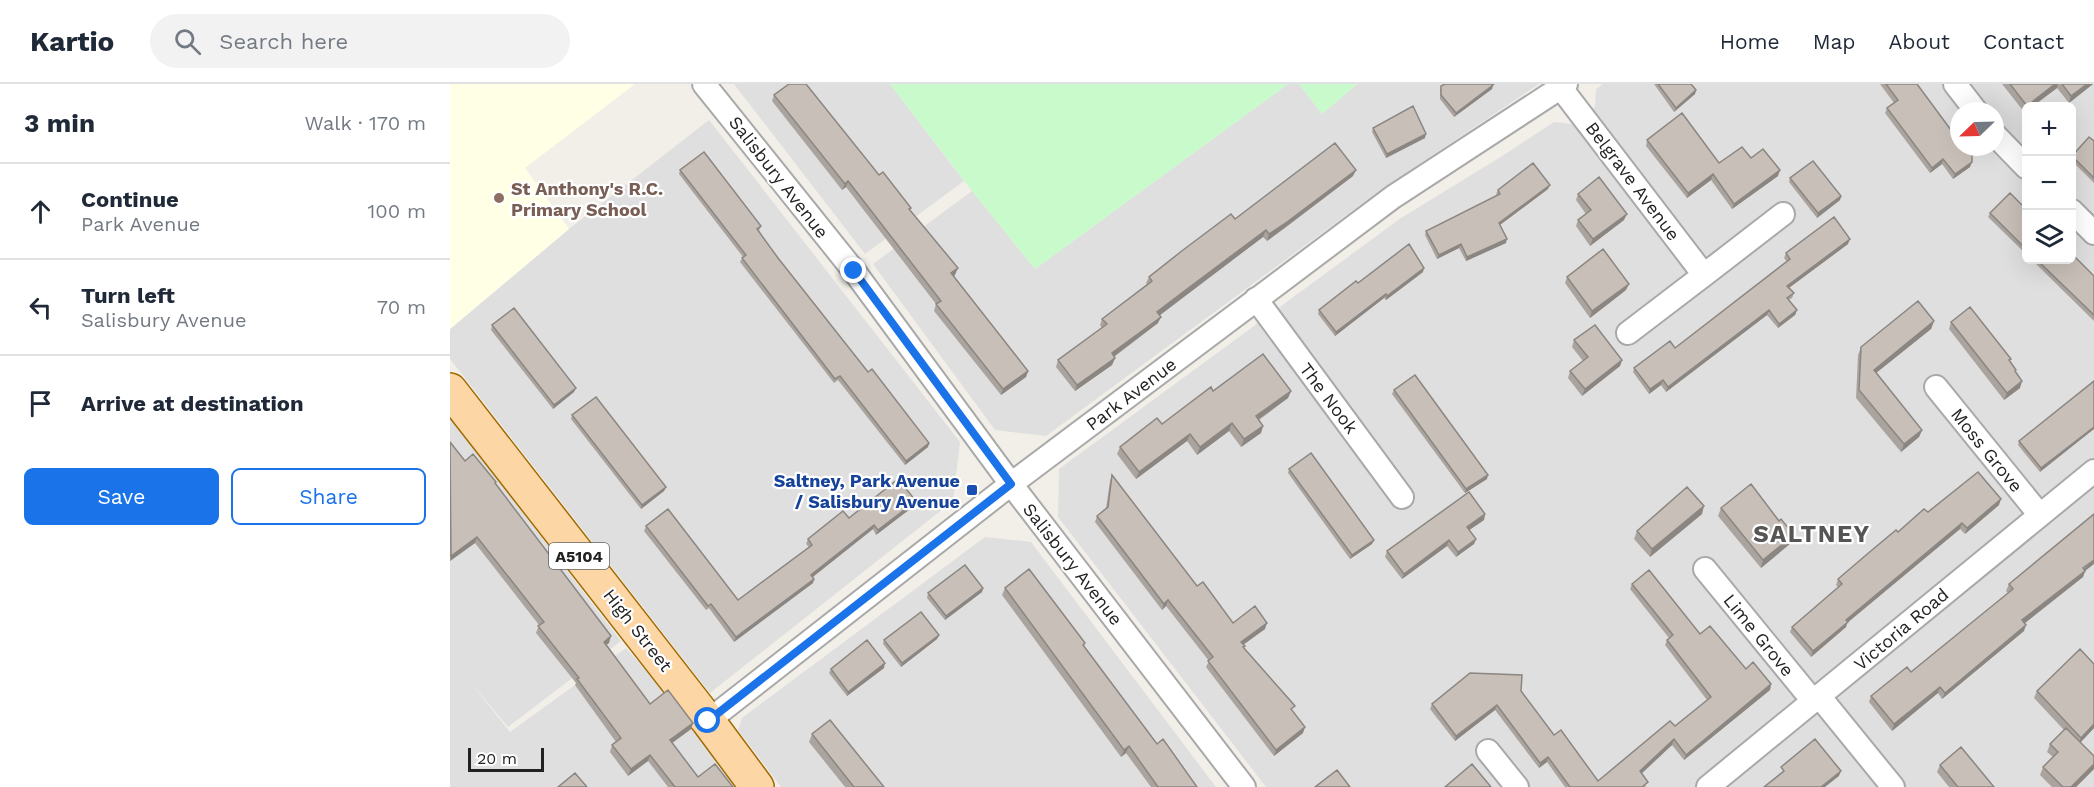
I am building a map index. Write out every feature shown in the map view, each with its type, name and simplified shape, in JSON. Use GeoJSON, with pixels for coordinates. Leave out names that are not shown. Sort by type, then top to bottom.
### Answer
{"type":"FeatureCollection","features":[{"type":"Feature","properties":{"kind":"main road","name":"High Street"},"geometry":{"type":"LineString","coordinates":[[450,390],[757,787]]}},
{"type":"Feature","properties":{"kind":"street","name":"Salisbury Avenue"},"geometry":{"type":"LineString","coordinates":[[704,84],[854,271],[1011,484],[1244,787]]}},
{"type":"Feature","properties":{"kind":"street"},"geometry":{"type":"LineString","coordinates":[[1955,84],[1969,102]]}},
{"type":"Feature","properties":{"kind":"street","name":"Park Avenue"},"geometry":{"type":"LineString","coordinates":[[708,721],[1011,484],[1393,197],[1564,86]]}},
{"type":"Feature","properties":{"kind":"street","name":"Belgrave Avenue"},"geometry":{"type":"LineString","coordinates":[[1564,86],[1704,275]]}},
{"type":"Feature","properties":{"kind":"street"},"geometry":{"type":"LineString","coordinates":[[2004,144],[2022,163]]}},
{"type":"Feature","properties":{"kind":"street"},"geometry":{"type":"LineString","coordinates":[[1628,333],[1783,214]]}},
{"type":"Feature","properties":{"kind":"street"},"geometry":{"type":"LineString","coordinates":[[2076,215],[2094,234]]}},
{"type":"Feature","properties":{"kind":"street","name":"The Nook"},"geometry":{"type":"LineString","coordinates":[[1256,299],[1402,497]]}},
{"type":"Feature","properties":{"kind":"street","name":"Moss Grove"},"geometry":{"type":"LineString","coordinates":[[1936,387],[2039,514]]}},
{"type":"Feature","properties":{"kind":"street","name":"Victoria Road"},"geometry":{"type":"LineString","coordinates":[[1708,787],[2094,471]]}},
{"type":"Feature","properties":{"kind":"street","name":"Lime Grove"},"geometry":{"type":"LineString","coordinates":[[1705,569],[1893,787]]}},
{"type":"Feature","properties":{"kind":"street"},"geometry":{"type":"LineString","coordinates":[[1488,751],[1517,787]]}},
{"type":"Feature","properties":{"kind":"shaded area","name":"St Anthony's R.C. Primary School"},"geometry":{"type":"Polygon","coordinates":[[[450,84],[635,84],[525,168],[569,229],[450,329],[450,84]]]}},
{"type":"Feature","properties":{"kind":"shaded area"},"geometry":{"type":"Polygon","coordinates":[[[734,84],[890,84],[964,181],[865,254],[734,84]]]}},
{"type":"Feature","properties":{"kind":"shaded area"},"geometry":{"type":"Polygon","coordinates":[[[1288,84],[1299,84],[1322,114],[1357,84],[1539,84],[1379,191],[1046,436],[995,430],[873,264],[972,191],[1035,269],[1288,84]]]}},
{"type":"Feature","properties":{"kind":"shaded area"},"geometry":{"type":"Polygon","coordinates":[[[1603,84],[2094,84],[2094,787],[1266,787],[1058,517],[1059,469],[1401,218],[1554,122],[1572,124],[1595,107],[1596,89],[1603,84]]]}},
{"type":"Feature","properties":{"kind":"shaded area"},"geometry":{"type":"Polygon","coordinates":[[[709,120],[960,442],[953,501],[710,693],[450,359],[450,329],[569,229],[709,120]]]}},
{"type":"Feature","properties":{"kind":"shaded area"},"geometry":{"type":"Polygon","coordinates":[[[450,418],[621,641],[508,727],[468,679],[510,732],[626,648],[668,695],[738,787],[450,787],[450,418]]]}},
{"type":"Feature","properties":{"kind":"shaded area"},"geometry":{"type":"Polygon","coordinates":[[[985,537],[1031,542],[1216,787],[781,787],[738,730],[742,718],[985,537]]]}},
{"type":"Feature","properties":{"kind":"green space"},"geometry":{"type":"Polygon","coordinates":[[[890,84],[1288,84],[1035,269],[890,84]]]}},
{"type":"Feature","properties":{"kind":"green space"},"geometry":{"type":"Polygon","coordinates":[[[1299,84],[1357,84],[1322,114],[1299,84]]]}},
{"type":"Feature","properties":{"kind":"building"},"geometry":{"type":"Polygon","coordinates":[[[789,84],[806,84],[879,175],[883,172],[911,208],[909,209],[958,268],[951,273],[1028,371],[1003,389],[936,304],[941,301],[848,181],[845,184],[774,95],[789,84]]]}},
{"type":"Feature","properties":{"kind":"building"},"geometry":{"type":"Polygon","coordinates":[[[1445,84],[1493,85],[1456,113],[1441,95],[1441,86],[1445,84]]]}},
{"type":"Feature","properties":{"kind":"building"},"geometry":{"type":"Polygon","coordinates":[[[1658,84],[1691,84],[1696,90],[1676,108],[1658,84]]]}},
{"type":"Feature","properties":{"kind":"building"},"geometry":{"type":"Polygon","coordinates":[[[1886,84],[1917,84],[1950,129],[1950,156],[1972,156],[1972,162],[1955,174],[1943,159],[1932,168],[1887,108],[1898,100],[1886,84]]]}},
{"type":"Feature","properties":{"kind":"building"},"geometry":{"type":"Polygon","coordinates":[[[2010,84],[2055,84],[2032,102],[2024,102],[2010,84]]]}},
{"type":"Feature","properties":{"kind":"building"},"geometry":{"type":"Polygon","coordinates":[[[2062,84],[2087,84],[2071,96],[2062,84]]]}},
{"type":"Feature","properties":{"kind":"building"},"geometry":{"type":"Polygon","coordinates":[[[1413,106],[1426,134],[1387,154],[1373,128],[1413,106]]]}},
{"type":"Feature","properties":{"kind":"building"},"geometry":{"type":"Polygon","coordinates":[[[1682,113],[1719,163],[1742,147],[1751,158],[1763,149],[1780,170],[1734,204],[1713,174],[1688,193],[1647,140],[1682,113]]]}},
{"type":"Feature","properties":{"kind":"building"},"geometry":{"type":"Polygon","coordinates":[[[2089,137],[2094,141],[2094,178],[2076,160],[2076,152],[2089,137]]]}},
{"type":"Feature","properties":{"kind":"building"},"geometry":{"type":"Polygon","coordinates":[[[1335,143],[1356,170],[1269,234],[1266,230],[1157,312],[1161,317],[1112,353],[1115,358],[1077,385],[1058,360],[1107,324],[1102,319],[1152,281],[1149,277],[1183,250],[1231,214],[1235,219],[1335,143]]]}},
{"type":"Feature","properties":{"kind":"building"},"geometry":{"type":"Polygon","coordinates":[[[704,152],[761,226],[757,229],[778,258],[868,372],[872,369],[929,443],[906,461],[840,376],[835,379],[742,258],[746,255],[680,170],[704,152]]]}},
{"type":"Feature","properties":{"kind":"building"},"geometry":{"type":"Polygon","coordinates":[[[1813,161],[1841,196],[1818,213],[1790,178],[1813,161]]]}},
{"type":"Feature","properties":{"kind":"building"},"geometry":{"type":"Polygon","coordinates":[[[1533,163],[1550,185],[1499,223],[1507,239],[1467,257],[1461,244],[1439,255],[1426,231],[1500,194],[1498,190],[1533,163]]]}},
{"type":"Feature","properties":{"kind":"building"},"geometry":{"type":"Polygon","coordinates":[[[1599,177],[1627,214],[1593,239],[1578,220],[1591,210],[1578,194],[1599,177]]]}},
{"type":"Feature","properties":{"kind":"building"},"geometry":{"type":"Polygon","coordinates":[[[2010,193],[2022,205],[2022,245],[1990,213],[2010,193]]]}},
{"type":"Feature","properties":{"kind":"building"},"geometry":{"type":"Polygon","coordinates":[[[1834,217],[1850,239],[1787,286],[1794,293],[1787,298],[1797,310],[1779,324],[1769,310],[1668,387],[1663,380],[1650,389],[1634,368],[1670,341],[1675,348],[1790,259],[1786,253],[1834,217]]]}},
{"type":"Feature","properties":{"kind":"building"},"geometry":{"type":"Polygon","coordinates":[[[1409,244],[1424,268],[1336,332],[1319,310],[1409,244]]]}},
{"type":"Feature","properties":{"kind":"building"},"geometry":{"type":"Polygon","coordinates":[[[1603,249],[1629,284],[1592,311],[1567,277],[1603,249]]]}},
{"type":"Feature","properties":{"kind":"building"},"geometry":{"type":"Polygon","coordinates":[[[2076,258],[2094,276],[2094,315],[2041,264],[2076,264],[2076,258]]]}},
{"type":"Feature","properties":{"kind":"building"},"geometry":{"type":"Polygon","coordinates":[[[1918,301],[1934,321],[1874,370],[1922,430],[1904,444],[1859,390],[1861,347],[1918,301]]]}},
{"type":"Feature","properties":{"kind":"building"},"geometry":{"type":"Polygon","coordinates":[[[1970,307],[2011,359],[2009,360],[2022,381],[2007,393],[1951,322],[1970,307]]]}},
{"type":"Feature","properties":{"kind":"building"},"geometry":{"type":"Polygon","coordinates":[[[514,308],[576,388],[554,405],[492,325],[514,308]]]}},
{"type":"Feature","properties":{"kind":"building"},"geometry":{"type":"Polygon","coordinates":[[[1595,325],[1622,360],[1585,389],[1570,371],[1588,357],[1574,340],[1595,325]]]}},
{"type":"Feature","properties":{"kind":"building"},"geometry":{"type":"Polygon","coordinates":[[[1263,354],[1291,391],[1256,416],[1263,426],[1244,439],[1232,423],[1200,447],[1190,434],[1139,472],[1120,447],[1157,418],[1162,424],[1211,387],[1213,391],[1263,354]]]}},
{"type":"Feature","properties":{"kind":"building"},"geometry":{"type":"Polygon","coordinates":[[[1415,375],[1488,475],[1466,489],[1394,390],[1415,375]]]}},
{"type":"Feature","properties":{"kind":"building"},"geometry":{"type":"Polygon","coordinates":[[[2094,381],[2094,427],[2041,468],[2019,441],[2094,381]]]}},
{"type":"Feature","properties":{"kind":"building"},"geometry":{"type":"Polygon","coordinates":[[[596,397],[666,487],[642,505],[572,415],[596,397]]]}},
{"type":"Feature","properties":{"kind":"building"},"geometry":{"type":"Polygon","coordinates":[[[450,442],[465,461],[473,454],[496,482],[611,636],[604,642],[650,704],[668,690],[693,723],[670,740],[698,777],[715,764],[733,787],[675,787],[650,755],[631,769],[612,745],[621,738],[577,679],[579,678],[538,626],[544,622],[477,537],[451,556],[450,442]]]}},
{"type":"Feature","properties":{"kind":"building"},"geometry":{"type":"Polygon","coordinates":[[[1311,453],[1374,540],[1352,555],[1289,469],[1311,453]]]}},
{"type":"Feature","properties":{"kind":"building"},"geometry":{"type":"Polygon","coordinates":[[[1978,472],[2001,499],[1967,528],[1962,523],[1846,620],[1848,622],[1813,651],[1792,627],[1842,584],[1838,579],[1896,530],[1898,532],[1924,509],[1928,512],[1978,472]]]}},
{"type":"Feature","properties":{"kind":"building"},"geometry":{"type":"Polygon","coordinates":[[[1112,475],[1197,586],[1203,582],[1233,623],[1255,606],[1267,623],[1241,642],[1295,706],[1291,709],[1305,727],[1276,750],[1208,661],[1213,657],[1168,600],[1164,604],[1097,516],[1108,507],[1112,475]]]}},
{"type":"Feature","properties":{"kind":"building"},"geometry":{"type":"Polygon","coordinates":[[[898,479],[916,501],[878,530],[874,525],[811,575],[814,579],[736,637],[711,604],[708,606],[646,526],[668,509],[738,600],[812,545],[808,539],[843,511],[849,518],[898,479]]]}},
{"type":"Feature","properties":{"kind":"building"},"geometry":{"type":"Polygon","coordinates":[[[1751,484],[1779,521],[1781,519],[1794,535],[1763,560],[1721,508],[1751,484]]]}},
{"type":"Feature","properties":{"kind":"building"},"geometry":{"type":"Polygon","coordinates":[[[1687,487],[1704,506],[1652,549],[1637,531],[1687,487]]]}},
{"type":"Feature","properties":{"kind":"building"},"geometry":{"type":"Polygon","coordinates":[[[1469,492],[1485,514],[1467,527],[1476,539],[1458,552],[1449,540],[1404,574],[1387,551],[1469,492]]]}},
{"type":"Feature","properties":{"kind":"building"},"geometry":{"type":"Polygon","coordinates":[[[2094,514],[2094,560],[2083,568],[2085,571],[2022,620],[2026,625],[1945,693],[1940,687],[1894,724],[1871,696],[1907,667],[1911,672],[2013,589],[2009,584],[2094,514]]]}},
{"type":"Feature","properties":{"kind":"building"},"geometry":{"type":"Polygon","coordinates":[[[965,565],[983,588],[946,616],[928,593],[965,565]]]}},
{"type":"Feature","properties":{"kind":"building"},"geometry":{"type":"Polygon","coordinates":[[[1029,569],[1157,744],[1163,739],[1197,787],[1158,787],[1129,746],[1124,750],[1005,588],[1029,569]]]}},
{"type":"Feature","properties":{"kind":"building"},"geometry":{"type":"Polygon","coordinates":[[[1649,570],[1700,634],[1710,626],[1746,669],[1753,662],[1771,684],[1686,755],[1674,739],[1640,771],[1648,782],[1642,787],[1570,787],[1548,757],[1540,763],[1497,705],[1456,736],[1432,704],[1470,673],[1522,675],[1521,691],[1554,735],[1561,730],[1598,781],[1670,721],[1675,726],[1711,697],[1667,640],[1673,635],[1632,584],[1649,570]]]}},
{"type":"Feature","properties":{"kind":"building"},"geometry":{"type":"Polygon","coordinates":[[[921,612],[939,635],[902,663],[884,640],[921,612]]]}},
{"type":"Feature","properties":{"kind":"building"},"geometry":{"type":"Polygon","coordinates":[[[867,640],[885,663],[848,692],[831,669],[867,640]]]}},
{"type":"Feature","properties":{"kind":"building"},"geometry":{"type":"Polygon","coordinates":[[[2080,649],[2094,664],[2094,724],[2081,738],[2037,691],[2080,649]]]}},
{"type":"Feature","properties":{"kind":"building"},"geometry":{"type":"Polygon","coordinates":[[[830,720],[884,787],[854,787],[812,734],[830,720]]]}},
{"type":"Feature","properties":{"kind":"building"},"geometry":{"type":"Polygon","coordinates":[[[2066,728],[2094,756],[2094,764],[2071,787],[2063,787],[2043,767],[2058,752],[2050,744],[2066,728]]]}},
{"type":"Feature","properties":{"kind":"building"},"geometry":{"type":"Polygon","coordinates":[[[1815,739],[1841,771],[1821,787],[1764,787],[1784,771],[1781,767],[1815,739]]]}},
{"type":"Feature","properties":{"kind":"building"},"geometry":{"type":"Polygon","coordinates":[[[1961,747],[1994,787],[1958,787],[1940,765],[1961,747]]]}},
{"type":"Feature","properties":{"kind":"building"},"geometry":{"type":"Polygon","coordinates":[[[1472,764],[1491,787],[1445,787],[1472,764]]]}},
{"type":"Feature","properties":{"kind":"building"},"geometry":{"type":"Polygon","coordinates":[[[1337,770],[1350,787],[1315,787],[1337,770]]]}},
{"type":"Feature","properties":{"kind":"building"},"geometry":{"type":"Polygon","coordinates":[[[575,773],[587,787],[558,787],[575,773]]]}},
{"type":"Feature","properties":{"kind":"place","name":"St Anthony's R.C. Primary School"},"geometry":{"type":"Point","coordinates":[499,198]}},
{"type":"Feature","properties":{"kind":"place","name":"Saltney, Park Avenue / Salisbury Avenue"},"geometry":{"type":"Point","coordinates":[972,490]}},
{"type":"Feature","properties":{"kind":"district","name":"SALTNEY"},"geometry":{"type":"Point","coordinates":[1812,534]}},
{"type":"Feature","properties":{"kind":"route"},"geometry":{"type":"LineString","coordinates":[[708,721],[1011,484],[854,271]]}}]}
